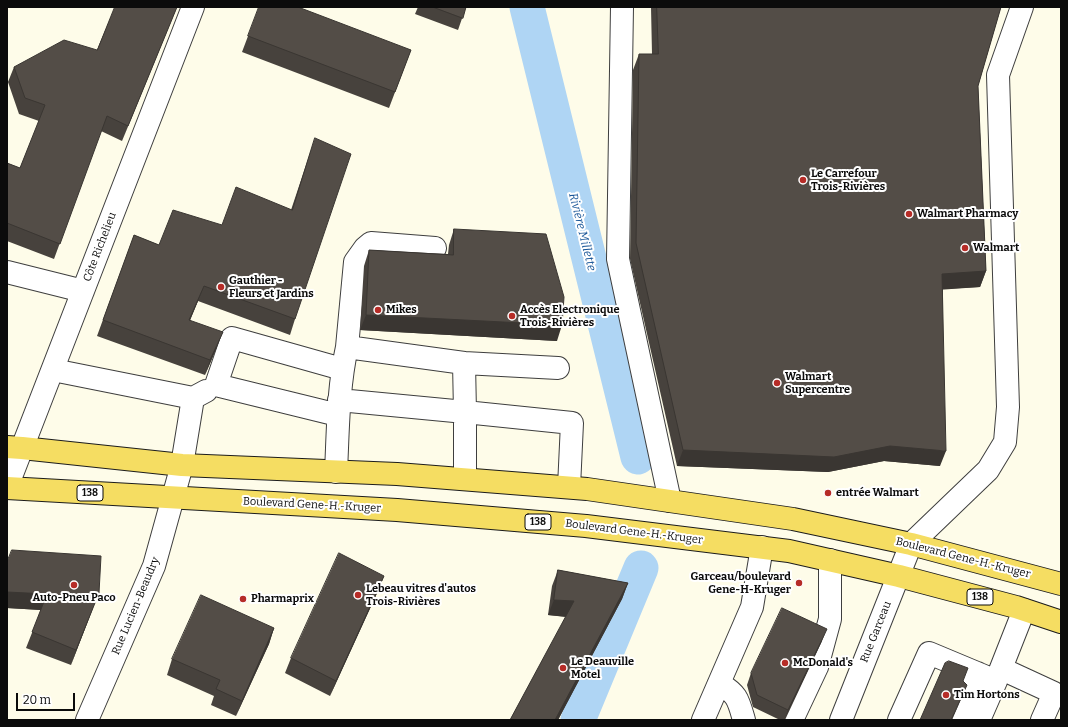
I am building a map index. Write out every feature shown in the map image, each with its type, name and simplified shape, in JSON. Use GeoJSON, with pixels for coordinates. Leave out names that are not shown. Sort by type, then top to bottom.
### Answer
{"type":"FeatureCollection","features":[{"type":"Feature","properties":{"kind":"main road","name":"Boulevard Gene-H.-Kruger"},"geometry":{"type":"LineString","coordinates":[[15,447],[182,465],[397,474],[569,487],[793,519],[911,544],[1061,584]]}},
{"type":"Feature","properties":{"kind":"main road","name":"Boulevard Gene-H.-Kruger"},"geometry":{"type":"LineString","coordinates":[[7,488],[397,510],[586,526],[789,551],[899,576],[1016,607],[1061,622]]}},
{"type":"Feature","properties":{"kind":"street","name":"Côte Richelieu"},"geometry":{"type":"LineString","coordinates":[[7,488],[15,447],[53,370],[193,7]]}},
{"type":"Feature","properties":{"kind":"street"},"geometry":{"type":"LineString","coordinates":[[622,7],[618,259],[670,501]]}},
{"type":"Feature","properties":{"kind":"street"},"geometry":{"type":"LineString","coordinates":[[911,544],[988,470],[1004,442],[1008,407],[998,75],[1022,7]]}},
{"type":"Feature","properties":{"kind":"street"},"geometry":{"type":"LineString","coordinates":[[336,472],[338,408],[342,370],[347,347],[355,262],[365,248],[371,243],[435,248]]}},
{"type":"Feature","properties":{"kind":"street"},"geometry":{"type":"LineString","coordinates":[[7,272],[83,291]]}},
{"type":"Feature","properties":{"kind":"street"},"geometry":{"type":"LineString","coordinates":[[216,386],[232,338],[342,370]]}},
{"type":"Feature","properties":{"kind":"street"},"geometry":{"type":"LineString","coordinates":[[347,347],[464,363],[558,368]]}},
{"type":"Feature","properties":{"kind":"street"},"geometry":{"type":"LineString","coordinates":[[464,363],[464,479]]}},
{"type":"Feature","properties":{"kind":"street"},"geometry":{"type":"LineString","coordinates":[[53,370],[193,398],[216,386],[338,408],[465,412],[572,423],[569,487]]}},
{"type":"Feature","properties":{"kind":"street","name":"Rue Lucien-Beaudry"},"geometry":{"type":"LineString","coordinates":[[87,720],[154,566],[182,465],[193,398]]}},
{"type":"Feature","properties":{"kind":"street","name":"Rue Garceau"},"geometry":{"type":"LineString","coordinates":[[841,720],[911,544]]}},
{"type":"Feature","properties":{"kind":"street"},"geometry":{"type":"LineString","coordinates":[[703,720],[752,607],[762,548]]}},
{"type":"Feature","properties":{"kind":"street"},"geometry":{"type":"LineString","coordinates":[[792,720],[817,667],[830,619],[830,560]]}},
{"type":"Feature","properties":{"kind":"street"},"geometry":{"type":"LineString","coordinates":[[958,720],[992,674],[1024,610]]}},
{"type":"Feature","properties":{"kind":"street"},"geometry":{"type":"LineString","coordinates":[[899,720],[929,652],[992,674],[1054,693],[1042,720]]}},
{"type":"Feature","properties":{"kind":"street"},"geometry":{"type":"LineString","coordinates":[[979,720],[992,674]]}},
{"type":"Feature","properties":{"kind":"street"},"geometry":{"type":"LineString","coordinates":[[719,683],[732,692],[739,702],[744,720]]}},
{"type":"Feature","properties":{"kind":"building"},"geometry":{"type":"Polygon","coordinates":[[[115,7],[177,7],[128,126],[107,116],[60,244],[7,223],[7,163],[20,168],[45,105],[25,98],[14,67],[64,40],[97,50],[115,7]]]}},
{"type":"Feature","properties":{"kind":"building"},"geometry":{"type":"Polygon","coordinates":[[[259,7],[298,7],[411,50],[395,92],[248,36],[259,7]]]}},
{"type":"Feature","properties":{"kind":"building"},"geometry":{"type":"Polygon","coordinates":[[[433,7],[466,7],[463,18],[433,7]]]}},
{"type":"Feature","properties":{"kind":"building","name":"Le Carrefour Trois-Rivières"},"geometry":{"type":"Polygon","coordinates":[[[657,7],[1001,7],[978,86],[986,271],[942,274],[946,451],[890,446],[834,457],[683,450],[636,243],[639,54],[658,54],[657,7]]]}},
{"type":"Feature","properties":{"kind":"building"},"geometry":{"type":"Polygon","coordinates":[[[315,138],[351,154],[295,319],[204,286],[189,320],[223,332],[210,360],[103,320],[134,235],[159,245],[173,210],[222,225],[236,187],[292,210],[315,138]]]}},
{"type":"Feature","properties":{"kind":"building"},"geometry":{"type":"Polygon","coordinates":[[[454,229],[546,234],[564,297],[562,325],[366,315],[369,250],[453,255],[454,229]]]}},
{"type":"Feature","properties":{"kind":"building"},"geometry":{"type":"Polygon","coordinates":[[[12,550],[101,556],[99,593],[76,650],[32,632],[47,594],[7,592],[7,562],[12,550]]]}},
{"type":"Feature","properties":{"kind":"building"},"geometry":{"type":"Polygon","coordinates":[[[339,553],[384,576],[336,681],[291,658],[339,553]]]}},
{"type":"Feature","properties":{"kind":"building","name":"Le Deauville Motel"},"geometry":{"type":"Polygon","coordinates":[[[558,570],[628,583],[555,720],[510,720],[574,601],[554,600],[558,570]]]}},
{"type":"Feature","properties":{"kind":"building"},"geometry":{"type":"Polygon","coordinates":[[[201,595],[274,628],[242,701],[216,689],[220,680],[172,659],[201,595]]]}},
{"type":"Feature","properties":{"kind":"building","name":"McDonald's"},"geometry":{"type":"Polygon","coordinates":[[[782,608],[827,629],[788,710],[757,695],[751,673],[782,608]]]}},
{"type":"Feature","properties":{"kind":"building","name":"Tim Hortons"},"geometry":{"type":"Polygon","coordinates":[[[949,661],[968,668],[963,681],[967,685],[951,720],[920,720],[945,663],[949,661]]]}},
{"type":"Feature","properties":{"kind":"waterway","name":"Rivière Millette"},"geometry":{"type":"LineString","coordinates":[[527,7],[638,457]]}},
{"type":"Feature","properties":{"kind":"waterway","name":"Rivière Millette"},"geometry":{"type":"LineString","coordinates":[[578,720],[641,568]]}},
{"type":"Feature","properties":{"kind":"place","name":"Le Carrefour Trois-Rivières"},"geometry":{"type":"Point","coordinates":[803,180]}},
{"type":"Feature","properties":{"kind":"place","name":"Walmart Pharmacy"},"geometry":{"type":"Point","coordinates":[909,214]}},
{"type":"Feature","properties":{"kind":"place","name":"Walmart"},"geometry":{"type":"Point","coordinates":[965,248]}},
{"type":"Feature","properties":{"kind":"place","name":"Gauthier - Fleurs et Jardins"},"geometry":{"type":"Point","coordinates":[221,287]}},
{"type":"Feature","properties":{"kind":"place","name":"Mikes"},"geometry":{"type":"Point","coordinates":[378,310]}},
{"type":"Feature","properties":{"kind":"place","name":"Accès Electronique Trois-Rivières"},"geometry":{"type":"Point","coordinates":[512,316]}},
{"type":"Feature","properties":{"kind":"place","name":"Walmart Supercentre"},"geometry":{"type":"Point","coordinates":[777,383]}},
{"type":"Feature","properties":{"kind":"place","name":"entrée Walmart"},"geometry":{"type":"Point","coordinates":[828,493]}},
{"type":"Feature","properties":{"kind":"place","name":"Garceau/boulevard Gene-H-Kruger"},"geometry":{"type":"Point","coordinates":[799,583]}},
{"type":"Feature","properties":{"kind":"place","name":"Auto-Pneu Paco"},"geometry":{"type":"Point","coordinates":[74,585]}},
{"type":"Feature","properties":{"kind":"place","name":"Lebeau vitres d'autos Trois-Rivières"},"geometry":{"type":"Point","coordinates":[358,595]}},
{"type":"Feature","properties":{"kind":"place","name":"Pharmaprix"},"geometry":{"type":"Point","coordinates":[243,599]}},
{"type":"Feature","properties":{"kind":"place","name":"McDonald's"},"geometry":{"type":"Point","coordinates":[785,663]}},
{"type":"Feature","properties":{"kind":"place","name":"Le Deauville Motel"},"geometry":{"type":"Point","coordinates":[563,668]}},
{"type":"Feature","properties":{"kind":"place","name":"Tim Hortons"},"geometry":{"type":"Point","coordinates":[946,695]}}]}
